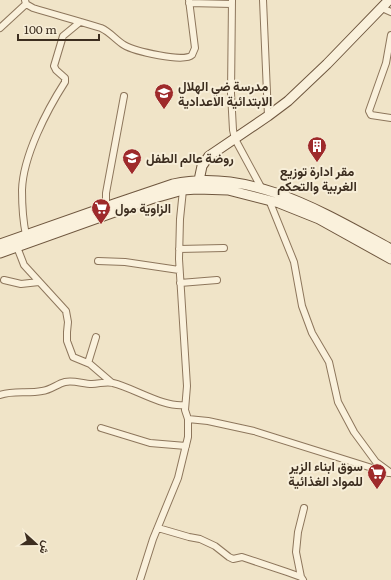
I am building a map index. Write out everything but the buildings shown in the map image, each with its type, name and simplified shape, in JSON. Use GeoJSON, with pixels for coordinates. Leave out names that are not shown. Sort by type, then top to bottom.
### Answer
{"type":"FeatureCollection","features":[{"type":"Feature","properties":{"kind":"main road"},"geometry":{"type":"LineString","coordinates":[[198,185],[202,166],[206,159],[288,101],[389,0]]}},
{"type":"Feature","properties":{"kind":"main road"},"geometry":{"type":"LineString","coordinates":[[0,244],[106,207],[177,189],[229,182],[282,195],[321,211],[391,249]]}},
{"type":"Feature","properties":{"kind":"main road"},"geometry":{"type":"LineString","coordinates":[[198,185],[228,190],[269,200],[319,219],[391,259]]}},
{"type":"Feature","properties":{"kind":"main road"},"geometry":{"type":"LineString","coordinates":[[0,253],[177,189]]}},
{"type":"Feature","properties":{"kind":"street"},"geometry":{"type":"LineString","coordinates":[[263,0],[268,116]]}},
{"type":"Feature","properties":{"kind":"street"},"geometry":{"type":"LineString","coordinates":[[0,28],[25,2],[33,8],[104,29],[124,45],[137,50],[156,55],[187,58],[192,56],[195,48],[189,1],[232,2],[231,93],[233,130],[235,139],[262,189]]}},
{"type":"Feature","properties":{"kind":"street"},"geometry":{"type":"LineString","coordinates":[[382,8],[391,12]]}},
{"type":"Feature","properties":{"kind":"street"},"geometry":{"type":"LineString","coordinates":[[26,236],[22,189],[25,172],[30,154],[49,108],[65,82],[65,78],[56,70],[54,66],[64,36],[80,22]]}},
{"type":"Feature","properties":{"kind":"street"},"geometry":{"type":"LineString","coordinates":[[391,35],[386,63],[370,111],[371,115],[391,118]]}},
{"type":"Feature","properties":{"kind":"street"},"geometry":{"type":"LineString","coordinates":[[106,207],[106,193],[124,96]]}},
{"type":"Feature","properties":{"kind":"street"},"geometry":{"type":"LineString","coordinates":[[140,580],[149,551],[178,478],[189,428],[185,405],[187,386],[180,283],[180,219],[177,189]]}},
{"type":"Feature","properties":{"kind":"street"},"geometry":{"type":"LineString","coordinates":[[269,200],[294,262],[302,306],[312,333],[329,362],[338,402],[354,432],[376,462],[391,474]]}},
{"type":"Feature","properties":{"kind":"street"},"geometry":{"type":"LineString","coordinates":[[17,247],[22,263],[66,311],[68,322],[67,341],[72,355],[75,358],[88,363],[111,382],[174,405],[185,405]]}},
{"type":"Feature","properties":{"kind":"street"},"geometry":{"type":"LineString","coordinates":[[179,249],[224,248]]}},
{"type":"Feature","properties":{"kind":"street"},"geometry":{"type":"LineString","coordinates":[[98,262],[125,262],[180,270]]}},
{"type":"Feature","properties":{"kind":"street"},"geometry":{"type":"LineString","coordinates":[[4,280],[21,284],[39,282]]}},
{"type":"Feature","properties":{"kind":"street"},"geometry":{"type":"LineString","coordinates":[[180,283],[217,280]]}},
{"type":"Feature","properties":{"kind":"street"},"geometry":{"type":"LineString","coordinates":[[88,363],[96,337]]}},
{"type":"Feature","properties":{"kind":"street"},"geometry":{"type":"LineString","coordinates":[[0,395],[11,392],[42,391],[64,382],[92,384],[111,382]]}},
{"type":"Feature","properties":{"kind":"street"},"geometry":{"type":"LineString","coordinates":[[188,419],[208,421],[254,431],[391,474]]}},
{"type":"Feature","properties":{"kind":"street"},"geometry":{"type":"LineString","coordinates":[[100,428],[150,442],[186,446]]}},
{"type":"Feature","properties":{"kind":"street"},"geometry":{"type":"LineString","coordinates":[[302,579],[296,552],[298,532],[304,508]]}},
{"type":"Feature","properties":{"kind":"street"},"geometry":{"type":"LineString","coordinates":[[158,528],[190,538],[200,539],[234,559],[242,557],[302,579]]}},
{"type":"Feature","properties":{"kind":"place","name":"مدرسة ضي الهلال الابتدائية الاعدادية"},"geometry":{"type":"Point","coordinates":[164,110]}},
{"type":"Feature","properties":{"kind":"place","name":"مقر ادارة توزيع الغربية والتحكم"},"geometry":{"type":"Point","coordinates":[317,163]}},
{"type":"Feature","properties":{"kind":"place","name":"روضة عالم الطفل"},"geometry":{"type":"Point","coordinates":[132,175]}},
{"type":"Feature","properties":{"kind":"place","name":"الزاوية مول"},"geometry":{"type":"Point","coordinates":[101,225]}},
{"type":"Feature","properties":{"kind":"place","name":"سوق ابناء الزير للمواد الغذائية"},"geometry":{"type":"Point","coordinates":[377,490]}}]}
